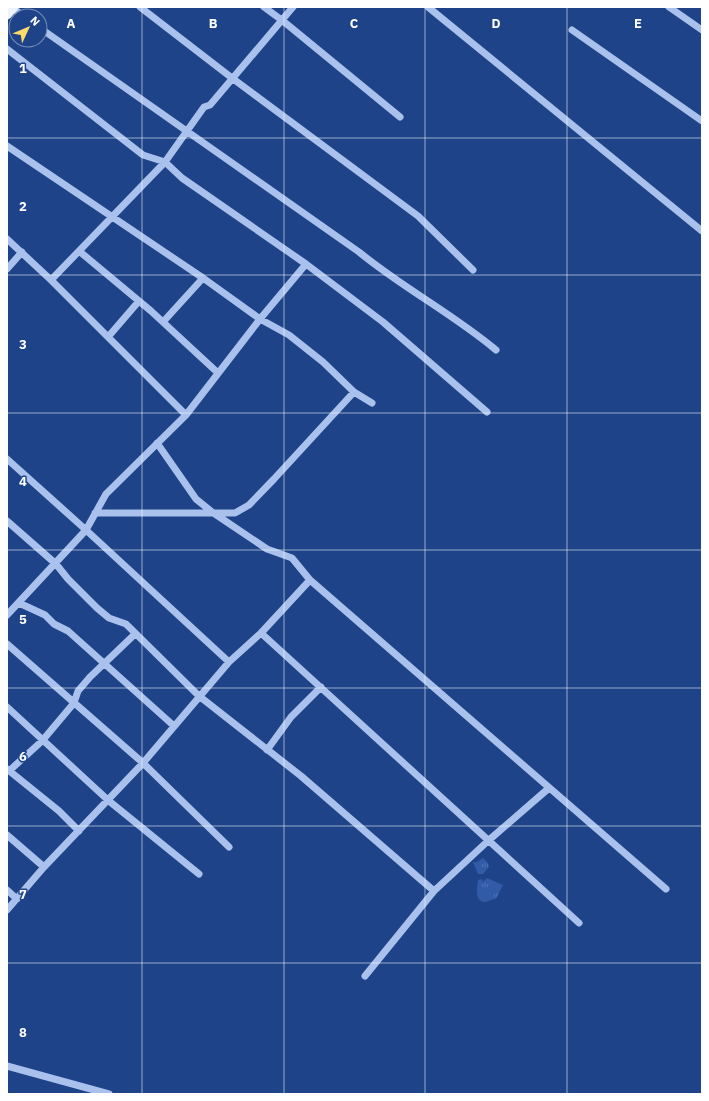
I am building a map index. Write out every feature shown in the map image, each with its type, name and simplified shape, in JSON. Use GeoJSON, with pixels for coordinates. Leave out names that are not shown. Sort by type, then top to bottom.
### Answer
{"type":"FeatureCollection","features":[{"type":"Feature","properties":{"kind":"street"},"geometry":{"type":"LineString","coordinates":[[140,7],[232,78],[418,216],[473,270]]}},
{"type":"Feature","properties":{"kind":"street"},"geometry":{"type":"LineString","coordinates":[[264,7],[283,20],[400,117]]}},
{"type":"Feature","properties":{"kind":"street"},"geometry":{"type":"LineString","coordinates":[[51,280],[165,162],[186,130],[204,107],[210,105],[293,7]]}},
{"type":"Feature","properties":{"kind":"street"},"geometry":{"type":"LineString","coordinates":[[428,7],[702,231]]}},
{"type":"Feature","properties":{"kind":"street"},"geometry":{"type":"LineString","coordinates":[[669,7],[702,30]]}},
{"type":"Feature","properties":{"kind":"street"},"geometry":{"type":"LineString","coordinates":[[572,30],[702,121]]}},
{"type":"Feature","properties":{"kind":"street"},"geometry":{"type":"LineString","coordinates":[[48,34],[360,252],[385,273],[475,332],[496,350]]}},
{"type":"Feature","properties":{"kind":"street"},"geometry":{"type":"LineString","coordinates":[[7,49],[143,155],[165,162],[182,178],[306,264],[383,322],[487,412]]}},
{"type":"Feature","properties":{"kind":"street"},"geometry":{"type":"LineString","coordinates":[[7,146],[203,278],[260,319],[289,335],[323,362],[354,392],[372,403]]}},
{"type":"Feature","properties":{"kind":"street"},"geometry":{"type":"LineString","coordinates":[[7,239],[51,280],[186,415]]}},
{"type":"Feature","properties":{"kind":"street"},"geometry":{"type":"LineString","coordinates":[[79,251],[163,322],[218,373]]}},
{"type":"Feature","properties":{"kind":"street"},"geometry":{"type":"LineString","coordinates":[[7,269],[22,252]]}},
{"type":"Feature","properties":{"kind":"street"},"geometry":{"type":"LineString","coordinates":[[7,615],[86,530],[106,494],[186,415],[260,319],[306,264]]}},
{"type":"Feature","properties":{"kind":"street"},"geometry":{"type":"LineString","coordinates":[[163,322],[203,278]]}},
{"type":"Feature","properties":{"kind":"street"},"geometry":{"type":"LineString","coordinates":[[108,337],[139,301]]}},
{"type":"Feature","properties":{"kind":"street"},"geometry":{"type":"LineString","coordinates":[[95,513],[236,513],[249,505],[354,392]]}},
{"type":"Feature","properties":{"kind":"street"},"geometry":{"type":"LineString","coordinates":[[157,443],[196,499],[212,512],[267,549],[292,558],[310,580],[666,889]]}},
{"type":"Feature","properties":{"kind":"street"},"geometry":{"type":"LineString","coordinates":[[7,459],[229,662]]}},
{"type":"Feature","properties":{"kind":"street"},"geometry":{"type":"LineString","coordinates":[[7,521],[56,564],[68,579],[97,608],[109,618],[126,624],[199,696],[301,776],[434,892]]}},
{"type":"Feature","properties":{"kind":"street"},"geometry":{"type":"LineString","coordinates":[[7,910],[44,867],[109,801],[229,662],[261,633],[310,580]]}},
{"type":"Feature","properties":{"kind":"street"},"geometry":{"type":"LineString","coordinates":[[19,603],[45,615],[54,624],[68,631],[103,664],[174,726]]}},
{"type":"Feature","properties":{"kind":"street"},"geometry":{"type":"LineString","coordinates":[[261,633],[579,923]]}},
{"type":"Feature","properties":{"kind":"street"},"geometry":{"type":"LineString","coordinates":[[79,831],[59,811],[8,770],[42,741],[74,703],[78,691],[103,664],[135,634]]}},
{"type":"Feature","properties":{"kind":"street"},"geometry":{"type":"LineString","coordinates":[[7,644],[143,763],[230,847]]}},
{"type":"Feature","properties":{"kind":"street"},"geometry":{"type":"LineString","coordinates":[[267,750],[291,717],[321,687]]}},
{"type":"Feature","properties":{"kind":"street"},"geometry":{"type":"LineString","coordinates":[[7,707],[42,741],[109,801],[199,874]]}},
{"type":"Feature","properties":{"kind":"street"},"geometry":{"type":"LineString","coordinates":[[365,976],[434,892],[489,840],[549,788]]}},
{"type":"Feature","properties":{"kind":"street"},"geometry":{"type":"LineString","coordinates":[[7,835],[44,867]]}},
{"type":"Feature","properties":{"kind":"street"},"geometry":{"type":"LineString","coordinates":[[7,890],[17,899]]}},
{"type":"Feature","properties":{"kind":"street"},"geometry":{"type":"LineString","coordinates":[[7,1066],[109,1094]]}},
{"type":"Feature","properties":{"kind":"green space"},"geometry":{"type":"Polygon","coordinates":[[[483,858],[488,863],[489,867],[483,874],[478,874],[473,862],[477,862],[483,858]]]}},
{"type":"Feature","properties":{"kind":"green space"},"geometry":{"type":"Polygon","coordinates":[[[487,878],[503,885],[496,899],[486,902],[480,900],[477,890],[478,880],[482,879],[483,882],[487,878]]]}}]}
